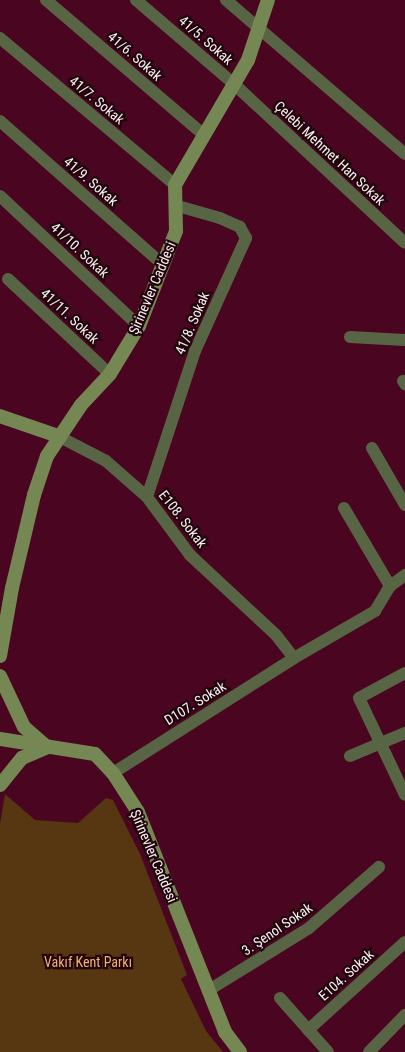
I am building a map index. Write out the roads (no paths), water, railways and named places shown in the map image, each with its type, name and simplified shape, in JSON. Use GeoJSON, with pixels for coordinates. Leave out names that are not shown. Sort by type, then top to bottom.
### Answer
{"type":"FeatureCollection","features":[{"type":"Feature","properties":{"kind":"main road"},"geometry":{"type":"LineString","coordinates":[[175,185],[234,84],[259,29],[268,0]]}},
{"type":"Feature","properties":{"kind":"main road","name":"Şirinevler Caddesi"},"geometry":{"type":"LineString","coordinates":[[0,656],[34,495],[58,436],[110,374],[139,326],[176,231],[178,206],[175,185]]}},
{"type":"Feature","properties":{"kind":"main road"},"geometry":{"type":"LineString","coordinates":[[0,416],[58,436]]}},
{"type":"Feature","properties":{"kind":"main road"},"geometry":{"type":"LineString","coordinates":[[0,676],[24,727],[47,748],[22,758],[0,785]]}},
{"type":"Feature","properties":{"kind":"main road","name":"Şirinevler Caddesi"},"geometry":{"type":"LineString","coordinates":[[0,738],[47,748],[95,754],[113,773],[138,812],[225,1032],[240,1052]]}},
{"type":"Feature","properties":{"kind":"street","name":"41/6. Sokak"},"geometry":{"type":"LineString","coordinates":[[46,0],[204,136]]}},
{"type":"Feature","properties":{"kind":"street","name":"41/5. Sokak"},"geometry":{"type":"LineString","coordinates":[[136,0],[234,84]]}},
{"type":"Feature","properties":{"kind":"street"},"geometry":{"type":"LineString","coordinates":[[226,0],[405,154]]}},
{"type":"Feature","properties":{"kind":"street","name":"41/7. Sokak"},"geometry":{"type":"LineString","coordinates":[[0,38],[175,185]]}},
{"type":"Feature","properties":{"kind":"street","name":"Çelebi Mehmet Han Sokak"},"geometry":{"type":"LineString","coordinates":[[234,84],[405,244]]}},
{"type":"Feature","properties":{"kind":"street","name":"41/9. Sokak"},"geometry":{"type":"LineString","coordinates":[[0,121],[162,264]]}},
{"type":"Feature","properties":{"kind":"street","name":"41/10. Sokak"},"geometry":{"type":"LineString","coordinates":[[0,196],[139,326]]}},
{"type":"Feature","properties":{"kind":"street","name":"41/8. Sokak"},"geometry":{"type":"LineString","coordinates":[[146,497],[194,351],[246,238],[240,227],[220,218],[178,206]]}},
{"type":"Feature","properties":{"kind":"street","name":"41/11. Sokak"},"geometry":{"type":"LineString","coordinates":[[8,280],[110,374]]}},
{"type":"Feature","properties":{"kind":"street"},"geometry":{"type":"LineString","coordinates":[[350,337],[405,340]]}},
{"type":"Feature","properties":{"kind":"street","name":"E108. Sokak"},"geometry":{"type":"LineString","coordinates":[[58,436],[106,461],[146,497],[190,555],[276,634],[294,658]]}},
{"type":"Feature","properties":{"kind":"street"},"geometry":{"type":"LineString","coordinates":[[372,448],[405,505]]}},
{"type":"Feature","properties":{"kind":"street"},"geometry":{"type":"LineString","coordinates":[[344,508],[390,586],[405,575]]}},
{"type":"Feature","properties":{"kind":"street","name":"D107. Sokak"},"geometry":{"type":"LineString","coordinates":[[113,773],[294,658],[375,611],[390,586]]}},
{"type":"Feature","properties":{"kind":"street"},"geometry":{"type":"LineString","coordinates":[[405,673],[359,698],[405,795]]}},
{"type":"Feature","properties":{"kind":"street"},"geometry":{"type":"LineString","coordinates":[[350,756],[405,733]]}},
{"type":"Feature","properties":{"kind":"street","name":"3. Şenol Sokak"},"geometry":{"type":"LineString","coordinates":[[209,990],[309,928],[379,867]]}},
{"type":"Feature","properties":{"kind":"street","name":"E104. Sokak"},"geometry":{"type":"LineString","coordinates":[[308,1030],[405,942]]}},
{"type":"Feature","properties":{"kind":"street"},"geometry":{"type":"LineString","coordinates":[[280,998],[328,1052]]}},
{"type":"Feature","properties":{"kind":"street"},"geometry":{"type":"LineString","coordinates":[[369,1052],[405,1016]]}},
{"type":"Feature","properties":{"kind":"park label","name":"Vakıf Kent Parkı"},"geometry":{"type":"Point","coordinates":[88,962]}}]}
